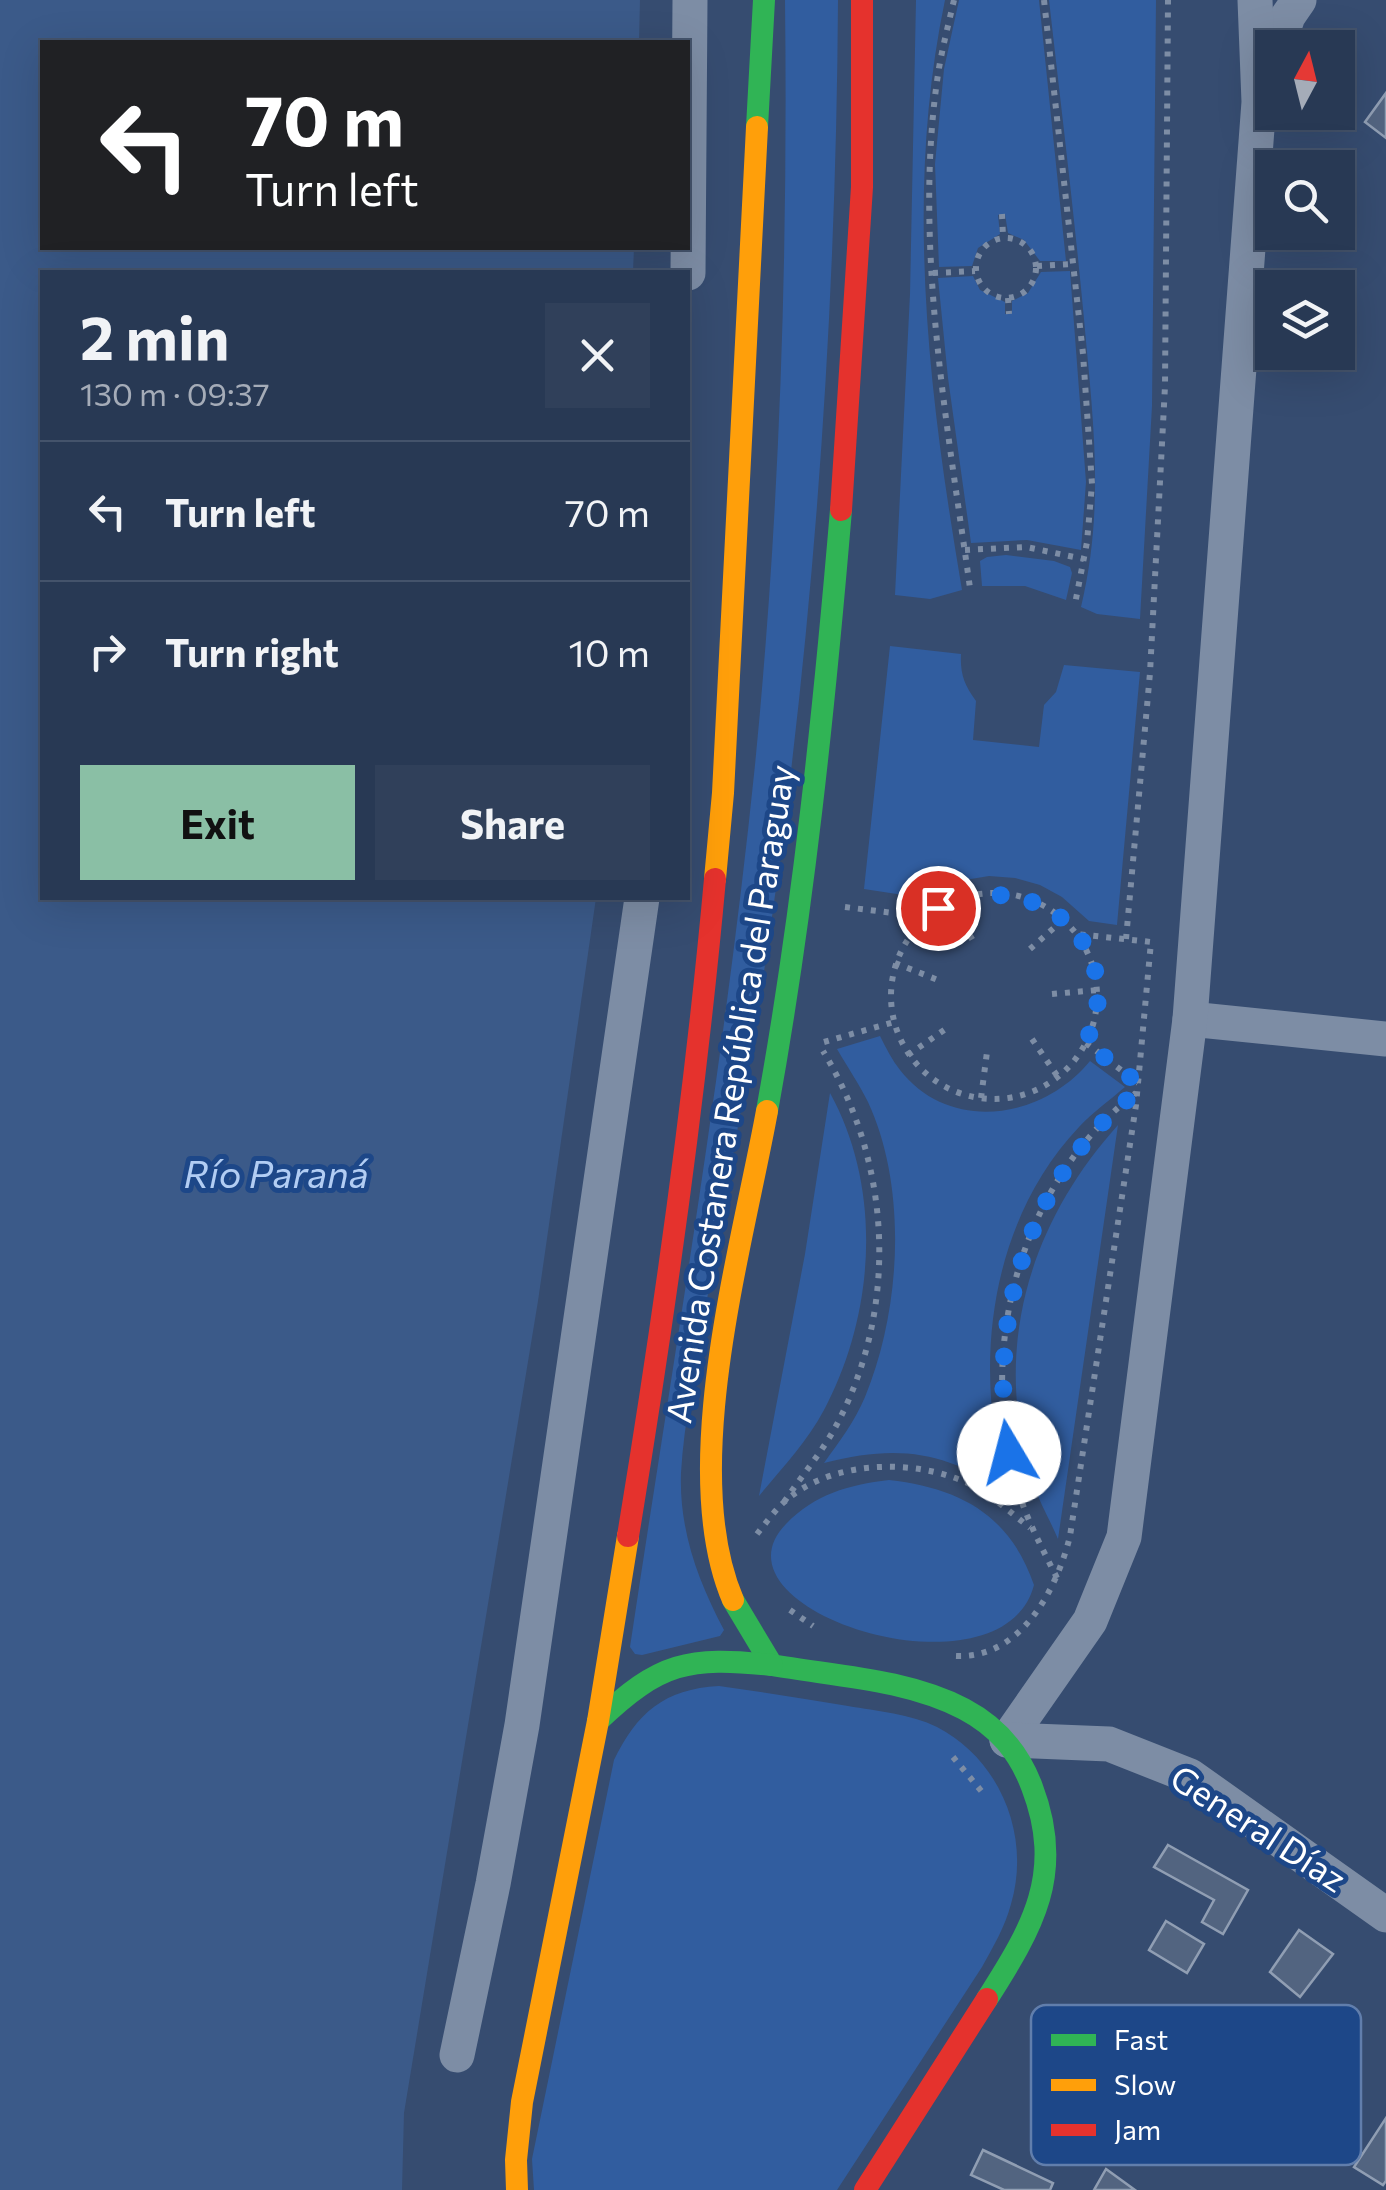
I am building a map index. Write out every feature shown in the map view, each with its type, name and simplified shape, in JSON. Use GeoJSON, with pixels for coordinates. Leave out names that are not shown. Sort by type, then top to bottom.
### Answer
{"type":"FeatureCollection","features":[{"type":"Feature","properties":{"kind":"main road","name":"Avenida Costanera República del Paraguay"},"geometry":{"type":"LineString","coordinates":[[517,2190],[522,2102],[598,1722],[653,1386],[699,1052],[724,774],[764,0]]}},
{"type":"Feature","properties":{"kind":"main road","name":"Avenida Costanera República del Paraguay"},"geometry":{"type":"LineString","coordinates":[[772,1666],[751,1637],[724,1582],[712,1520],[711,1486],[725,1330],[771,1089],[816,781],[843,485],[862,184],[862,0]]}},
{"type":"Feature","properties":{"kind":"main road"},"geometry":{"type":"LineString","coordinates":[[598,1722],[628,1691],[652,1674],[685,1662],[723,1659],[932,1695],[972,1712],[1007,1740],[1030,1780],[1047,1826],[1049,1854],[1038,1914],[1024,1942],[865,2190]]}},
{"type":"Feature","properties":{"kind":"street"},"geometry":{"type":"LineString","coordinates":[[690,0],[690,40]]}},
{"type":"Feature","properties":{"kind":"street"},"geometry":{"type":"LineString","coordinates":[[1254,0],[1255,30]]}},
{"type":"Feature","properties":{"kind":"street"},"geometry":{"type":"LineString","coordinates":[[1284,30],[1300,0]]}},
{"type":"Feature","properties":{"kind":"street"},"geometry":{"type":"LineString","coordinates":[[1007,1740],[1090,1621],[1124,1537],[1190,1019],[1257,130]]}},
{"type":"Feature","properties":{"kind":"street"},"geometry":{"type":"LineString","coordinates":[[457,2055],[494,1884],[522,1725],[642,900]]}},
{"type":"Feature","properties":{"kind":"street"},"geometry":{"type":"LineString","coordinates":[[1190,1019],[1386,1038]]}},
{"type":"Feature","properties":{"kind":"street","name":"General Díaz"},"geometry":{"type":"LineString","coordinates":[[1007,1740],[1108,1744],[1190,1776],[1386,1915]]}},
{"type":"Feature","properties":{"kind":"path"},"geometry":{"type":"LineString","coordinates":[[954,0],[939,70],[932,164],[932,273],[940,376],[970,588]]}},
{"type":"Feature","properties":{"kind":"path"},"geometry":{"type":"LineString","coordinates":[[1044,0],[1074,264],[1092,484],[1075,604]]}},
{"type":"Feature","properties":{"kind":"path"},"geometry":{"type":"LineString","coordinates":[[1126,939],[1150,673],[1165,386],[1168,0]]}},
{"type":"Feature","properties":{"kind":"path"},"geometry":{"type":"LineString","coordinates":[[1002,214],[1003,237]]}},
{"type":"Feature","properties":{"kind":"path"},"geometry":{"type":"LineString","coordinates":[[1003,237],[1030,248],[1037,266],[1026,292],[1008,298],[982,288],[975,271],[979,252],[986,244],[1003,237]]}},
{"type":"Feature","properties":{"kind":"path"},"geometry":{"type":"LineString","coordinates":[[1037,266],[1074,264]]}},
{"type":"Feature","properties":{"kind":"path"},"geometry":{"type":"LineString","coordinates":[[932,273],[975,271]]}},
{"type":"Feature","properties":{"kind":"path"},"geometry":{"type":"LineString","coordinates":[[1008,298],[1009,314]]}},
{"type":"Feature","properties":{"kind":"path"},"geometry":{"type":"LineString","coordinates":[[965,550],[1026,547],[1084,558]]}},
{"type":"Feature","properties":{"kind":"path"},"geometry":{"type":"LineString","coordinates":[[980,893],[1010,894],[1038,902],[1064,919],[1077,934],[1088,951],[1098,990],[1096,1017],[1074,1062],[1058,1077],[1035,1090],[1008,1098],[981,1098],[936,1082],[908,1055],[894,1022],[890,993],[895,964],[908,938],[926,917],[951,902],[980,893]]}},
{"type":"Feature","properties":{"kind":"path"},"geometry":{"type":"LineString","coordinates":[[951,902],[973,941]]}},
{"type":"Feature","properties":{"kind":"path"},"geometry":{"type":"LineString","coordinates":[[845,907],[926,917]]}},
{"type":"Feature","properties":{"kind":"path"},"geometry":{"type":"LineString","coordinates":[[1030,950],[1064,919]]}},
{"type":"Feature","properties":{"kind":"path"},"geometry":{"type":"LineString","coordinates":[[948,1655],[964,1656],[1018,1633],[1036,1615],[1057,1578],[1070,1536],[1137,1092],[1152,942],[1077,934]]}},
{"type":"Feature","properties":{"kind":"path"},"geometry":{"type":"LineString","coordinates":[[895,964],[938,980]]}},
{"type":"Feature","properties":{"kind":"path"},"geometry":{"type":"LineString","coordinates":[[1052,994],[1098,990]]}},
{"type":"Feature","properties":{"kind":"path"},"geometry":{"type":"LineString","coordinates":[[748,1545],[784,1502],[836,1426],[852,1388],[876,1297],[880,1256],[872,1168],[859,1121],[824,1046],[894,1022]]}},
{"type":"Feature","properties":{"kind":"path"},"geometry":{"type":"LineString","coordinates":[[908,1055],[947,1028]]}},
{"type":"Feature","properties":{"kind":"path"},"geometry":{"type":"LineString","coordinates":[[1032,1039],[1058,1077]]}},
{"type":"Feature","properties":{"kind":"path"},"geometry":{"type":"LineString","coordinates":[[1086,1043],[1138,1083]]}},
{"type":"Feature","properties":{"kind":"path"},"geometry":{"type":"LineString","coordinates":[[981,1098],[986,1052]]}},
{"type":"Feature","properties":{"kind":"path"},"geometry":{"type":"LineString","coordinates":[[1057,1578],[1031,1529],[1018,1491],[1003,1418],[1003,1349],[1024,1253],[1044,1207],[1086,1138],[1137,1092]]}},
{"type":"Feature","properties":{"kind":"path"},"geometry":{"type":"LineString","coordinates":[[784,1502],[846,1472],[898,1466],[951,1477],[978,1489],[1031,1529]]}},
{"type":"Feature","properties":{"kind":"path"},"geometry":{"type":"LineString","coordinates":[[787,1608],[828,1633]]}},
{"type":"Feature","properties":{"kind":"path"},"geometry":{"type":"LineString","coordinates":[[939,1748],[953,1756],[988,1803]]}},
{"type":"Feature","properties":{"kind":"shaded area"},"geometry":{"type":"Polygon","coordinates":[[[785,0],[838,0],[832,251],[807,626],[778,874],[681,1473],[687,1535],[698,1574],[724,1630],[720,1636],[642,1655],[635,1654],[630,1647],[729,986],[764,670],[780,383],[785,0]]]}},
{"type":"Feature","properties":{"kind":"shaded area"},"geometry":{"type":"Polygon","coordinates":[[[916,0],[945,0],[926,147],[926,295],[940,443],[962,590],[930,599],[895,595],[910,294],[916,0]]]}},
{"type":"Feature","properties":{"kind":"shaded area"},"geometry":{"type":"Polygon","coordinates":[[[959,0],[1039,0],[1066,261],[1040,261],[1024,240],[1008,233],[1005,214],[998,215],[1000,234],[978,248],[972,266],[939,267],[935,164],[944,69],[959,0]]]}},
{"type":"Feature","properties":{"kind":"shaded area"},"geometry":{"type":"Polygon","coordinates":[[[1049,0],[1156,0],[1152,406],[1140,619],[1097,614],[1081,607],[1093,534],[1095,463],[1076,239],[1049,0]]]}},
{"type":"Feature","properties":{"kind":"shaded area"},"geometry":{"type":"Polygon","coordinates":[[[1070,271],[1086,482],[1081,550],[1027,540],[971,543],[938,278],[973,276],[980,290],[1005,302],[1005,314],[1012,313],[1012,301],[1028,293],[1041,272],[1070,271]]]}},
{"type":"Feature","properties":{"kind":"shaded area"},"geometry":{"type":"Polygon","coordinates":[[[1006,555],[1070,567],[1066,600],[1025,586],[982,586],[980,561],[1006,555]]]}},
{"type":"Feature","properties":{"kind":"shaded area"},"geometry":{"type":"Polygon","coordinates":[[[890,646],[961,654],[964,679],[976,701],[973,740],[1039,747],[1044,705],[1056,692],[1064,665],[1140,672],[1117,925],[1089,921],[1062,897],[1015,878],[989,876],[965,880],[923,898],[864,889],[890,646]]]}},
{"type":"Feature","properties":{"kind":"shaded area"},"geometry":{"type":"Polygon","coordinates":[[[880,1036],[897,1066],[921,1090],[944,1104],[970,1111],[1022,1106],[1048,1096],[1090,1061],[1125,1087],[1079,1127],[1048,1165],[1024,1208],[1007,1253],[990,1350],[997,1447],[1009,1494],[964,1468],[921,1455],[875,1454],[824,1463],[865,1397],[877,1363],[892,1288],[894,1210],[881,1136],[868,1102],[837,1049],[880,1036]]]}},
{"type":"Feature","properties":{"kind":"shaded area"},"geometry":{"type":"Polygon","coordinates":[[[830,1093],[859,1170],[865,1210],[862,1293],[854,1333],[824,1410],[759,1496],[805,1254],[830,1093]]]}},
{"type":"Feature","properties":{"kind":"shaded area"},"geometry":{"type":"Polygon","coordinates":[[[1118,1125],[1058,1539],[1035,1489],[1021,1433],[1016,1385],[1018,1338],[1026,1292],[1040,1248],[1087,1164],[1118,1125]]]}},
{"type":"Feature","properties":{"kind":"shaded area"},"geometry":{"type":"Polygon","coordinates":[[[889,1480],[960,1498],[996,1523],[1011,1540],[1034,1585],[1011,1620],[970,1638],[919,1641],[866,1632],[819,1613],[785,1587],[771,1557],[786,1524],[809,1505],[833,1493],[889,1480]]]}},
{"type":"Feature","properties":{"kind":"shaded area"},"geometry":{"type":"Polygon","coordinates":[[[719,1686],[905,1716],[937,1727],[959,1741],[994,1780],[1013,1827],[1016,1879],[1005,1921],[982,1967],[837,2190],[534,2190],[532,2159],[614,1760],[632,1729],[654,1706],[683,1692],[719,1686]]]}},
{"type":"Feature","properties":{"kind":"water","name":"Río Paraná"},"geometry":{"type":"Polygon","coordinates":[[[0,0],[640,0],[639,40],[40,40],[40,250],[634,250],[633,270],[40,270],[40,900],[596,900],[538,1301],[404,2113],[402,2190],[0,2190],[0,0]]]}},
{"type":"Feature","properties":{"kind":"building"},"geometry":{"type":"Polygon","coordinates":[[[1386,93],[1386,138],[1365,122],[1386,93]]]}},
{"type":"Feature","properties":{"kind":"building"},"geometry":{"type":"Polygon","coordinates":[[[1168,1845],[1248,1890],[1223,1934],[1202,1922],[1214,1900],[1154,1867],[1168,1845]]]}},
{"type":"Feature","properties":{"kind":"building"},"geometry":{"type":"Polygon","coordinates":[[[1166,1921],[1204,1944],[1187,1973],[1149,1950],[1166,1921]]]}},
{"type":"Feature","properties":{"kind":"building"},"geometry":{"type":"Polygon","coordinates":[[[1299,1930],[1333,1954],[1300,1997],[1270,1972],[1299,1930]]]}},
{"type":"Feature","properties":{"kind":"building"},"geometry":{"type":"Polygon","coordinates":[[[1386,2118],[1383,2185],[1354,2167],[1361,2165],[1361,2156],[1386,2118]]]}},
{"type":"Feature","properties":{"kind":"building"},"geometry":{"type":"Polygon","coordinates":[[[983,2150],[1053,2183],[1050,2190],[1004,2190],[971,2175],[983,2150]]]}},
{"type":"Feature","properties":{"kind":"building"},"geometry":{"type":"Polygon","coordinates":[[[1106,2169],[1135,2190],[1094,2190],[1106,2169]]]}},
{"type":"Feature","properties":{"kind":"traffic: fast"},"geometry":{"type":"LineString","coordinates":[[757,127],[764,0]]}},
{"type":"Feature","properties":{"kind":"traffic: fast"},"geometry":{"type":"LineString","coordinates":[[767,1111],[811,812],[841,510]]}},
{"type":"Feature","properties":{"kind":"traffic: fast"},"geometry":{"type":"LineString","coordinates":[[733,1600],[772,1665],[870,1680],[942,1699],[987,1724],[1021,1763],[1041,1818],[1044,1873],[1030,1923],[987,1999]]}},
{"type":"Feature","properties":{"kind":"traffic: fast"},"geometry":{"type":"LineString","coordinates":[[598,1721],[640,1686],[677,1668],[718,1662],[772,1665]]}},
{"type":"Feature","properties":{"kind":"traffic: slow"},"geometry":{"type":"LineString","coordinates":[[715,879],[723,793],[757,127]]}},
{"type":"Feature","properties":{"kind":"traffic: slow"},"geometry":{"type":"LineString","coordinates":[[733,1600],[717,1547],[711,1488],[713,1424],[730,1292],[767,1111]]}},
{"type":"Feature","properties":{"kind":"traffic: slow"},"geometry":{"type":"LineString","coordinates":[[517,2190],[522,2102],[598,1721],[628,1536]]}},
{"type":"Feature","properties":{"kind":"traffic: jam"},"geometry":{"type":"LineString","coordinates":[[841,510],[862,187],[862,0]]}},
{"type":"Feature","properties":{"kind":"traffic: jam"},"geometry":{"type":"LineString","coordinates":[[628,1536],[678,1208],[715,879]]}},
{"type":"Feature","properties":{"kind":"traffic: jam"},"geometry":{"type":"LineString","coordinates":[[865,2190],[987,1999]]}},
{"type":"Feature","properties":{"kind":"route"},"geometry":{"type":"LineString","coordinates":[[938,908],[980,893],[1010,894],[1038,902],[1064,919],[1088,951],[1098,990],[1096,1017],[1086,1043],[1138,1083],[1137,1092],[1086,1138],[1044,1207],[1024,1253],[1004,1336],[1001,1376],[1009,1453]]}}]}
